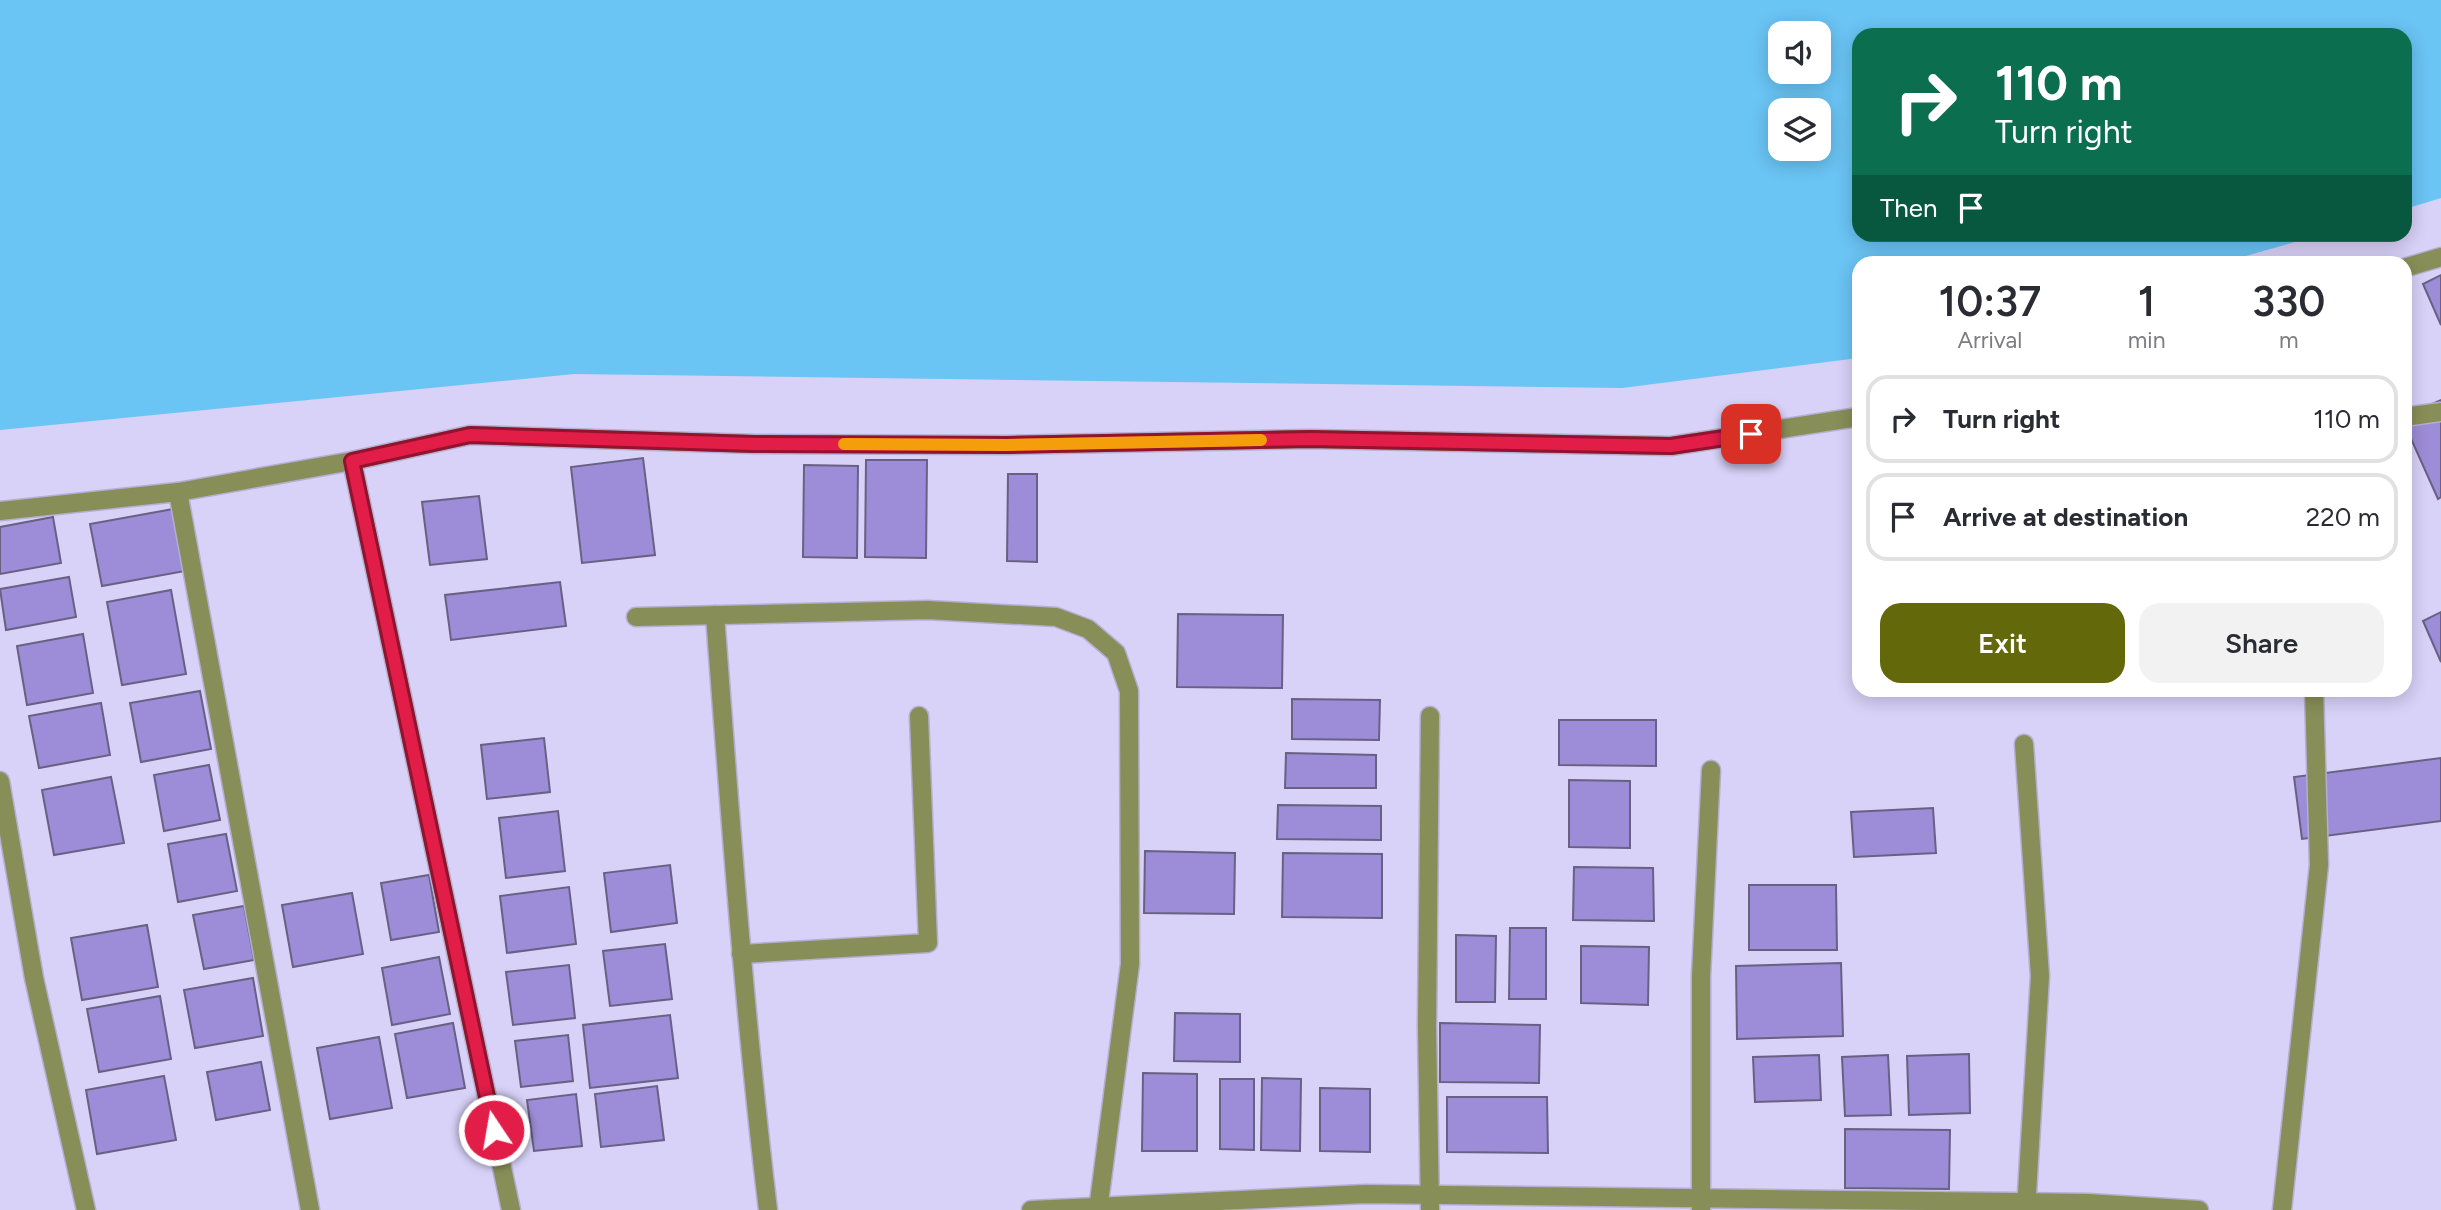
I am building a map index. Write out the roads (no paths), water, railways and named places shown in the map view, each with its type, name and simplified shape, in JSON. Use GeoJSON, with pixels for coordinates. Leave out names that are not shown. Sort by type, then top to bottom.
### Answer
{"type":"FeatureCollection","features":[{"type":"Feature","properties":{"kind":"street"},"geometry":{"type":"LineString","coordinates":[[2412,266],[2441,257]]}},
{"type":"Feature","properties":{"kind":"street"},"geometry":{"type":"LineString","coordinates":[[2412,416],[2441,412]]}},
{"type":"Feature","properties":{"kind":"street"},"geometry":{"type":"LineString","coordinates":[[0,511],[178,492],[352,461],[470,435],[754,444],[1007,445],[1310,439],[1671,446],[1852,419]]}},
{"type":"Feature","properties":{"kind":"street"},"geometry":{"type":"LineString","coordinates":[[352,461],[511,1210]]}},
{"type":"Feature","properties":{"kind":"street"},"geometry":{"type":"LineString","coordinates":[[178,492],[310,1210]]}},
{"type":"Feature","properties":{"kind":"street"},"geometry":{"type":"LineString","coordinates":[[636,617],[927,610],[1056,617],[1088,629],[1116,653],[1129,691],[1130,964],[1098,1208]]}},
{"type":"Feature","properties":{"kind":"street"},"geometry":{"type":"LineString","coordinates":[[715,615],[741,954],[768,1210]]}},
{"type":"Feature","properties":{"kind":"street"},"geometry":{"type":"LineString","coordinates":[[2282,1210],[2319,865],[2314,697]]}},
{"type":"Feature","properties":{"kind":"street"},"geometry":{"type":"LineString","coordinates":[[741,954],[928,943],[919,716]]}},
{"type":"Feature","properties":{"kind":"street"},"geometry":{"type":"LineString","coordinates":[[1430,716],[1427,1026],[1431,1202]]}},
{"type":"Feature","properties":{"kind":"street"},"geometry":{"type":"LineString","coordinates":[[2024,744],[2040,976],[2026,1206]]}},
{"type":"Feature","properties":{"kind":"street"},"geometry":{"type":"LineString","coordinates":[[1701,1204],[1701,976],[1710,770]]}},
{"type":"Feature","properties":{"kind":"street"},"geometry":{"type":"LineString","coordinates":[[0,781],[34,978],[86,1210]]}},
{"type":"Feature","properties":{"kind":"street"},"geometry":{"type":"LineString","coordinates":[[1031,1210],[1365,1194],[1431,1202],[2026,1206],[2088,1203],[2199,1210]]}},
{"type":"Feature","properties":{"kind":"water"},"geometry":{"type":"Polygon","coordinates":[[[0,0],[2441,0],[2441,198],[2412,207],[2412,28],[1852,28],[1852,242],[2295,242],[2246,256],[1852,256],[1852,359],[1622,388],[574,374],[0,430],[0,0]]]}}]}
